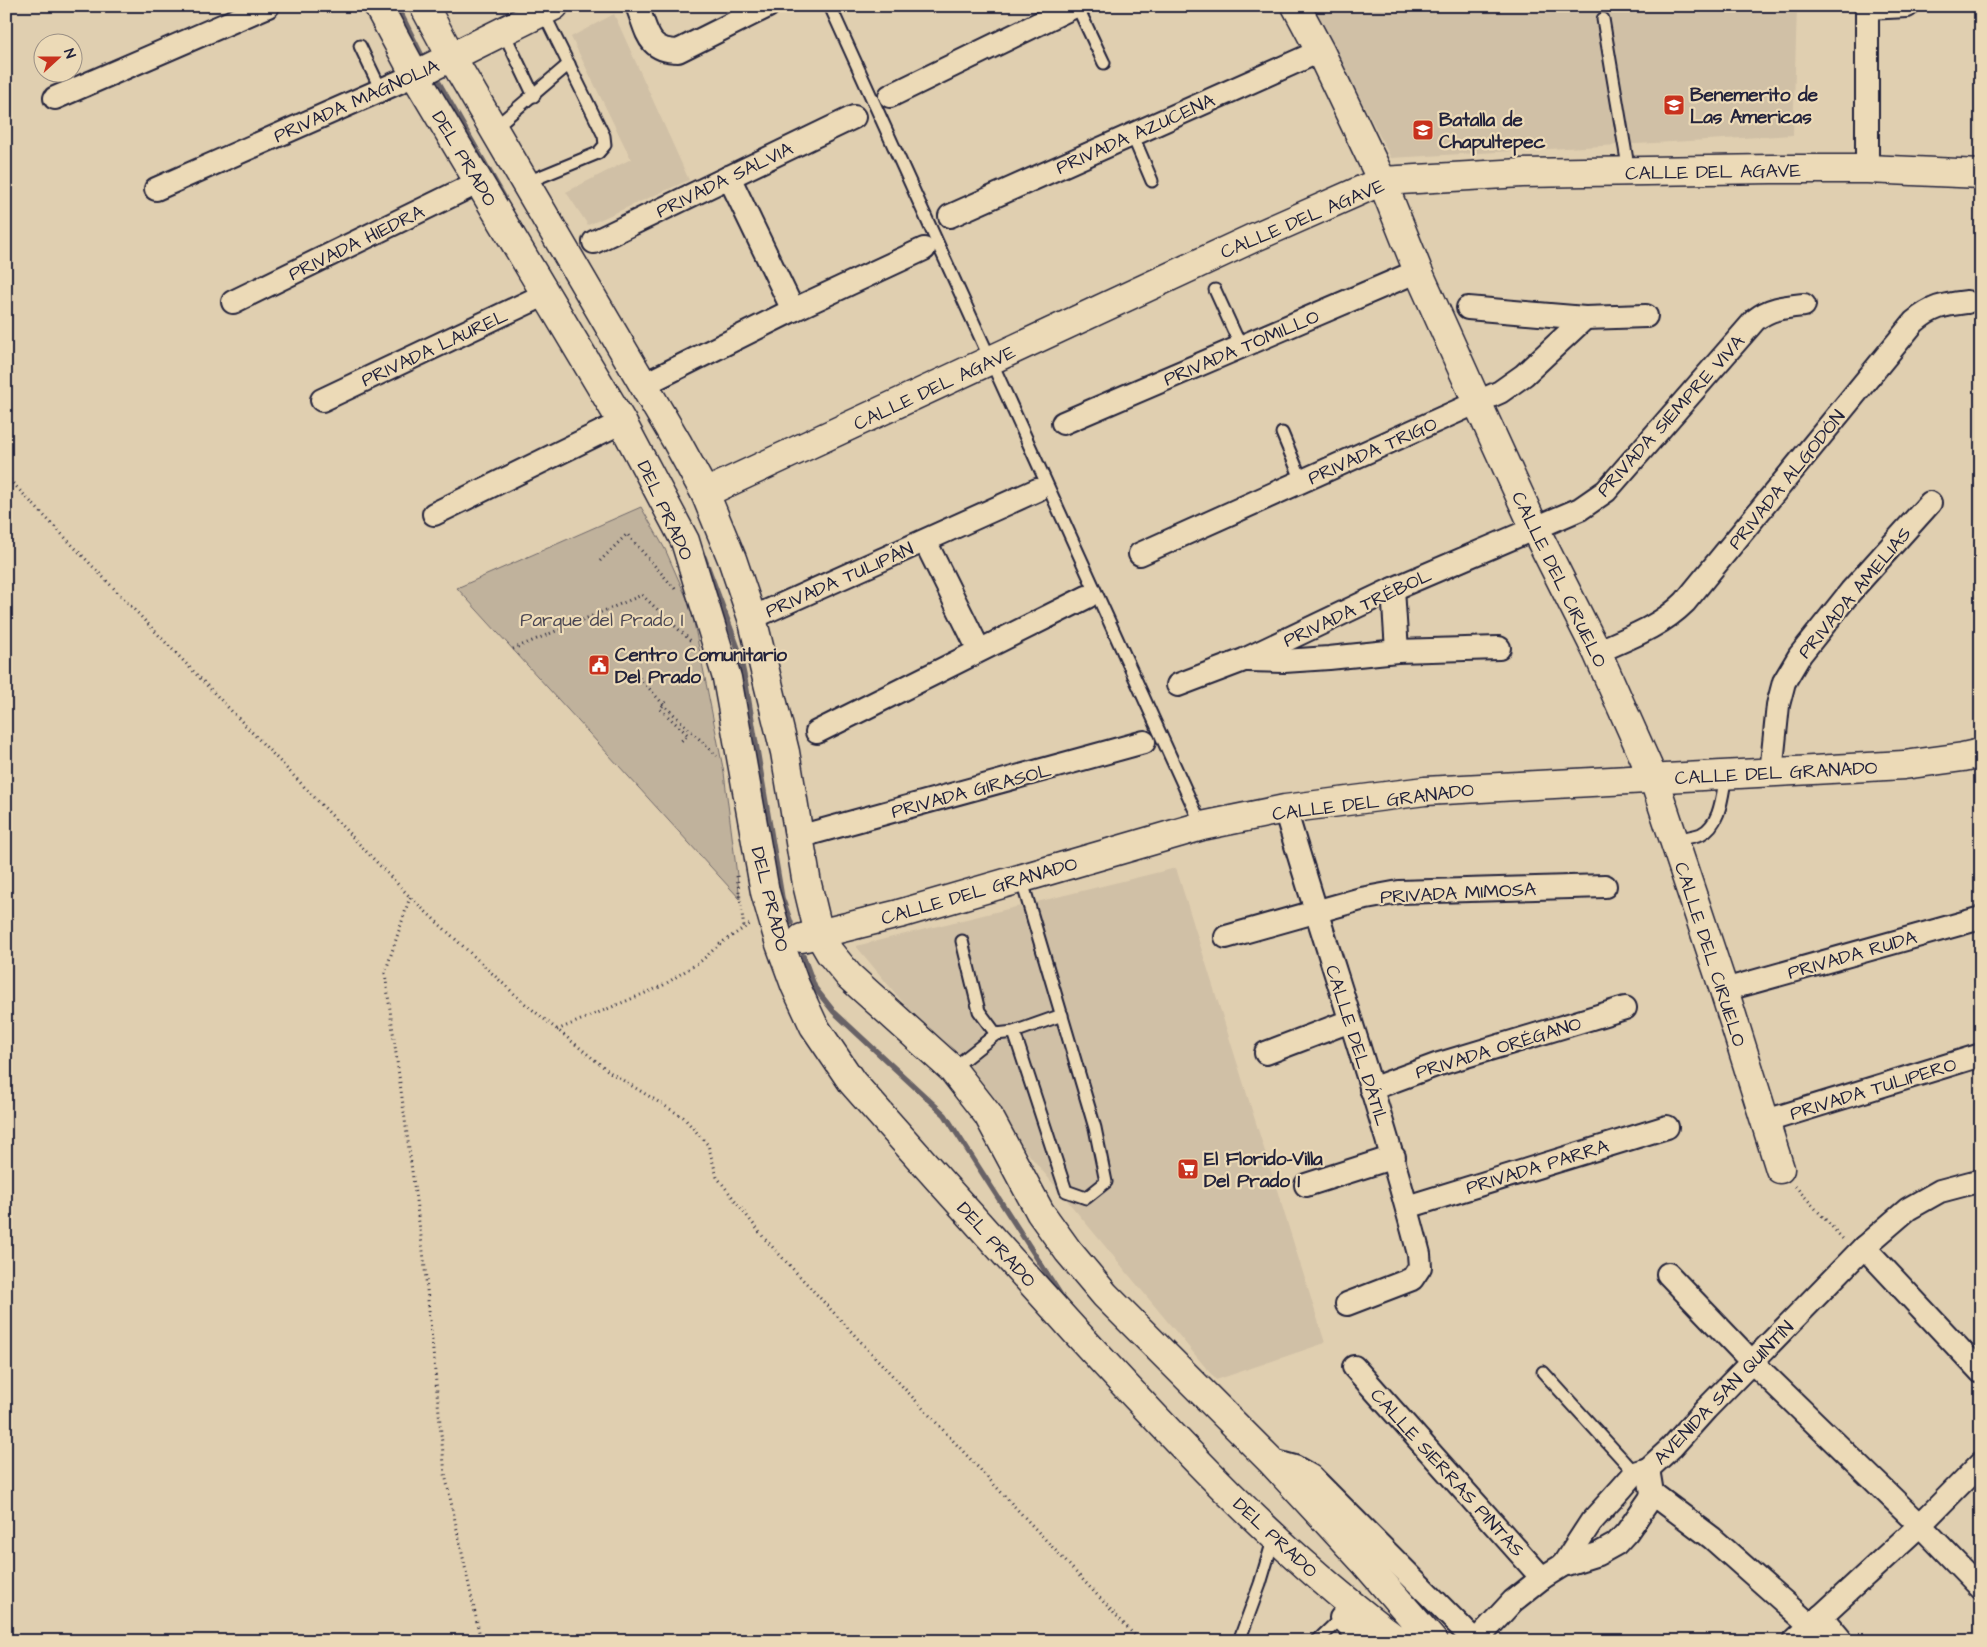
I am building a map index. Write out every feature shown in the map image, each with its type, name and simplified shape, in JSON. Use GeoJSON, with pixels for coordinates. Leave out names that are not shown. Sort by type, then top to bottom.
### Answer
{"type":"FeatureCollection","features":[{"type":"Feature","properties":{"kind":"main road","name":"DEL PRADO"},"geometry":{"type":"LineString","coordinates":[[378,6],[415,75],[622,422],[685,541],[727,678],[765,892],[780,944],[795,985],[814,1026],[852,1082],[1166,1431],[1347,1612],[1398,1641]]}},
{"type":"Feature","properties":{"kind":"main road","name":"DEL PRADO"},"geometry":{"type":"LineString","coordinates":[[424,6],[493,129],[705,493],[732,559],[752,618],[785,752],[798,837],[819,934],[830,953],[849,976],[952,1069],[988,1115],[1040,1212],[1068,1251],[1105,1294],[1270,1460],[1366,1564],[1433,1641]]}},
{"type":"Feature","properties":{"kind":"main road","name":"CALLE DEL CIRUELO"},"geometry":{"type":"LineString","coordinates":[[1296,6],[1320,51],[1382,181],[1418,270],[1477,402],[1535,529],[1597,652],[1654,780],[1724,990],[1780,1169]]}},
{"type":"Feature","properties":{"kind":"main road","name":"PRIVADA MAGNOLIA"},"geometry":{"type":"LineString","coordinates":[[415,75],[549,9]]}},
{"type":"Feature","properties":{"kind":"main road","name":"CALLE DEL AGAVE"},"geometry":{"type":"LineString","coordinates":[[705,493],[1253,238],[1382,181],[1522,174],[1867,169],[1981,174]]}},
{"type":"Feature","properties":{"kind":"main road","name":"CALLE DEL GRANADO"},"geometry":{"type":"LineString","coordinates":[[780,944],[899,914],[1202,826],[1285,809],[1425,791],[1904,765],[1981,753]]}},
{"type":"Feature","properties":{"kind":"street"},"geometry":{"type":"LineString","coordinates":[[55,98],[268,6]]}},
{"type":"Feature","properties":{"kind":"street"},"geometry":{"type":"LineString","coordinates":[[637,6],[653,44],[664,51],[678,51],[768,6]]}},
{"type":"Feature","properties":{"kind":"street"},"geometry":{"type":"LineString","coordinates":[[890,96],[1076,6]]}},
{"type":"Feature","properties":{"kind":"street"},"geometry":{"type":"LineString","coordinates":[[1867,169],[1867,7],[1907,6]]}},
{"type":"Feature","properties":{"kind":"street","name":"PRIVADA AZUCENA"},"geometry":{"type":"LineString","coordinates":[[950,216],[1320,51]]}},
{"type":"Feature","properties":{"kind":"street","name":"PRIVADA MAGNOLIA"},"geometry":{"type":"LineString","coordinates":[[156,189],[415,75]]}},
{"type":"Feature","properties":{"kind":"street","name":"PRIVADA SALVIA"},"geometry":{"type":"LineString","coordinates":[[594,242],[854,117]]}},
{"type":"Feature","properties":{"kind":"street"},"geometry":{"type":"LineString","coordinates":[[729,177],[792,310]]}},
{"type":"Feature","properties":{"kind":"street","name":"PRIVADA HIEDRA"},"geometry":{"type":"LineString","coordinates":[[233,302],[479,182]]}},
{"type":"Feature","properties":{"kind":"street"},"geometry":{"type":"LineString","coordinates":[[643,385],[792,310],[924,249]]}},
{"type":"Feature","properties":{"kind":"street","name":"PRIVADA TOMILLO"},"geometry":{"type":"LineString","coordinates":[[1063,423],[1418,270]]}},
{"type":"Feature","properties":{"kind":"street","name":"PRIVADA LAUREL"},"geometry":{"type":"LineString","coordinates":[[322,400],[546,294]]}},
{"type":"Feature","properties":{"kind":"street","name":"PRIVADA ALGODÓN"},"geometry":{"type":"LineString","coordinates":[[1597,652],[1672,616],[1914,322],[1927,310],[1941,305],[1967,302]]}},
{"type":"Feature","properties":{"kind":"street","name":"PRIVADA SIEMPRE VIVA"},"geometry":{"type":"LineString","coordinates":[[1535,529],[1580,509],[1606,491],[1764,312],[1775,308],[1804,304]]}},
{"type":"Feature","properties":{"kind":"street"},"geometry":{"type":"LineString","coordinates":[[1468,308],[1585,318],[1646,316]]}},
{"type":"Feature","properties":{"kind":"street","name":"PRIVADA TRIGO"},"geometry":{"type":"LineString","coordinates":[[1140,554],[1500,392],[1524,375],[1585,318]]}},
{"type":"Feature","properties":{"kind":"street"},"geometry":{"type":"LineString","coordinates":[[434,514],[622,422]]}},
{"type":"Feature","properties":{"kind":"street","name":"PRIVADA TULIPÁN"},"geometry":{"type":"LineString","coordinates":[[752,618],[1037,490]]}},
{"type":"Feature","properties":{"kind":"street","name":"PRIVADA AMELIAS"},"geometry":{"type":"LineString","coordinates":[[1771,773],[1778,704],[1784,682],[1800,655],[1851,590],[1930,503]]}},
{"type":"Feature","properties":{"kind":"street","name":"PRIVADA TRÉBOL"},"geometry":{"type":"LineString","coordinates":[[1178,684],[1244,660],[1393,589],[1535,529]]}},
{"type":"Feature","properties":{"kind":"street","name":"PRIVADA TULIPÁN"},"geometry":{"type":"LineString","coordinates":[[925,541],[979,650]]}},
{"type":"Feature","properties":{"kind":"street"},"geometry":{"type":"LineString","coordinates":[[1393,589],[1397,651]]}},
{"type":"Feature","properties":{"kind":"street"},"geometry":{"type":"LineString","coordinates":[[817,732],[1087,597]]}},
{"type":"Feature","properties":{"kind":"street"},"geometry":{"type":"LineString","coordinates":[[1244,660],[1284,661],[1397,651],[1499,648]]}},
{"type":"Feature","properties":{"kind":"street","name":"PRIVADA GIRASOL"},"geometry":{"type":"LineString","coordinates":[[798,837],[1144,742]]}},
{"type":"Feature","properties":{"kind":"street","name":"CALLE DEL DÁTIL"},"geometry":{"type":"LineString","coordinates":[[1285,809],[1315,911],[1394,1157],[1419,1254],[1420,1267],[1412,1280],[1348,1304]]}},
{"type":"Feature","properties":{"kind":"street","name":"PRIVADA MIMOSA"},"geometry":{"type":"LineString","coordinates":[[1226,937],[1361,899],[1399,892],[1605,886]]}},
{"type":"Feature","properties":{"kind":"street","name":"PRIVADA RUDA"},"geometry":{"type":"LineString","coordinates":[[1724,990],[1981,918]]}},
{"type":"Feature","properties":{"kind":"street","name":"PRIVADA ORÉGANO"},"geometry":{"type":"LineString","coordinates":[[1371,1089],[1436,1065],[1625,1008]]}},
{"type":"Feature","properties":{"kind":"street"},"geometry":{"type":"LineString","coordinates":[[1266,1053],[1350,1021]]}},
{"type":"Feature","properties":{"kind":"street","name":"PRIVADA TULIPERO"},"geometry":{"type":"LineString","coordinates":[[1766,1120],[1981,1055]]}},
{"type":"Feature","properties":{"kind":"street","name":"PRIVADA PARRA"},"geometry":{"type":"LineString","coordinates":[[1407,1207],[1667,1127]]}},
{"type":"Feature","properties":{"kind":"street"},"geometry":{"type":"LineString","coordinates":[[1306,1185],[1394,1157]]}},
{"type":"Feature","properties":{"kind":"street","name":"AVENIDA SAN QUINTÍN"},"geometry":{"type":"LineString","coordinates":[[1475,1641],[1513,1600],[1542,1578],[1562,1565],[1598,1554],[1616,1544],[1627,1532],[1650,1499],[1652,1493],[1642,1471],[1672,1447],[1860,1251],[1908,1209],[1940,1191],[1974,1182],[1981,1183]]}},
{"type":"Feature","properties":{"kind":"street"},"geometry":{"type":"LineString","coordinates":[[1860,1251],[1981,1372]]}},
{"type":"Feature","properties":{"kind":"street"},"geometry":{"type":"LineString","coordinates":[[1668,1274],[1752,1362],[1920,1525],[1981,1588]]}},
{"type":"Feature","properties":{"kind":"street","name":"CALLE SIERRAS PINTAS"},"geometry":{"type":"LineString","coordinates":[[1354,1367],[1542,1578]]}},
{"type":"Feature","properties":{"kind":"street"},"geometry":{"type":"LineString","coordinates":[[1270,1460],[1295,1467],[1311,1476],[1475,1641]]}},
{"type":"Feature","properties":{"kind":"street"},"geometry":{"type":"LineString","coordinates":[[1794,1641],[1920,1525],[1981,1463]]}},
{"type":"Feature","properties":{"kind":"street"},"geometry":{"type":"LineString","coordinates":[[1562,1565],[1591,1522],[1642,1471]]}},
{"type":"Feature","properties":{"kind":"street"},"geometry":{"type":"LineString","coordinates":[[1652,1493],[1842,1641]]}},
{"type":"Feature","properties":{"kind":"street"},"geometry":{"type":"LineString","coordinates":[[1347,1612],[1364,1641]]}},
{"type":"Feature","properties":{"kind":"lane"},"geometry":{"type":"LineString","coordinates":[[830,6],[1202,826]]}},
{"type":"Feature","properties":{"kind":"lane"},"geometry":{"type":"LineString","coordinates":[[1076,6],[1104,63]]}},
{"type":"Feature","properties":{"kind":"lane"},"geometry":{"type":"LineString","coordinates":[[525,183],[598,152],[605,145],[604,136],[569,64],[549,9]]}},
{"type":"Feature","properties":{"kind":"lane"},"geometry":{"type":"LineString","coordinates":[[1603,19],[1629,172]]}},
{"type":"Feature","properties":{"kind":"lane"},"geometry":{"type":"LineString","coordinates":[[503,31],[534,96]]}},
{"type":"Feature","properties":{"kind":"lane"},"geometry":{"type":"LineString","coordinates":[[360,46],[382,90]]}},
{"type":"Feature","properties":{"kind":"lane"},"geometry":{"type":"LineString","coordinates":[[493,129],[534,96],[569,64]]}},
{"type":"Feature","properties":{"kind":"lane"},"geometry":{"type":"LineString","coordinates":[[1132,134],[1152,181]]}},
{"type":"Feature","properties":{"kind":"lane"},"geometry":{"type":"LineString","coordinates":[[1215,290],[1241,347]]}},
{"type":"Feature","properties":{"kind":"lane"},"geometry":{"type":"LineString","coordinates":[[1282,433],[1302,481]]}},
{"type":"Feature","properties":{"kind":"lane"},"geometry":{"type":"LineString","coordinates":[[1674,841],[1700,834],[1713,825],[1726,776]]}},
{"type":"Feature","properties":{"kind":"lane"},"geometry":{"type":"LineString","coordinates":[[1014,1032],[1066,1191],[1086,1198],[1106,1182],[1095,1128],[1021,878]]}},
{"type":"Feature","properties":{"kind":"lane"},"geometry":{"type":"LineString","coordinates":[[962,941],[979,1011],[996,1034]]}},
{"type":"Feature","properties":{"kind":"lane"},"geometry":{"type":"LineString","coordinates":[[952,1069],[996,1034],[1014,1032],[1062,1015]]}},
{"type":"Feature","properties":{"kind":"lane"},"geometry":{"type":"LineString","coordinates":[[1543,1372],[1642,1471]]}},
{"type":"Feature","properties":{"kind":"lane"},"geometry":{"type":"LineString","coordinates":[[1239,1641],[1260,1584],[1274,1537]]}},
{"type":"Feature","properties":{"kind":"lane"},"geometry":{"type":"LineString","coordinates":[[1317,1641],[1347,1612]]}},
{"type":"Feature","properties":{"kind":"path"},"geometry":{"type":"LineString","coordinates":[[6,476],[410,897],[523,1002],[610,1073],[683,1117],[708,1145],[717,1177],[764,1238],[1140,1641]]}},
{"type":"Feature","properties":{"kind":"path"},"geometry":{"type":"LineString","coordinates":[[600,561],[627,534],[678,593]]}},
{"type":"Feature","properties":{"kind":"path"},"geometry":{"type":"LineString","coordinates":[[513,649],[642,595],[695,645],[716,642]]}},
{"type":"Feature","properties":{"kind":"path"},"geometry":{"type":"LineString","coordinates":[[636,674],[721,759],[719,749]]}},
{"type":"Feature","properties":{"kind":"path"},"geometry":{"type":"LineString","coordinates":[[665,703],[660,709],[688,735],[681,741]]}},
{"type":"Feature","properties":{"kind":"path"},"geometry":{"type":"LineString","coordinates":[[410,897],[384,973],[424,1260],[445,1474],[481,1641]]}},
{"type":"Feature","properties":{"kind":"path"},"geometry":{"type":"LineString","coordinates":[[557,1030],[662,986],[702,961],[721,943],[771,911]]}},
{"type":"Feature","properties":{"kind":"path"},"geometry":{"type":"LineString","coordinates":[[1780,1169],[1860,1251]]}},
{"type":"Feature","properties":{"kind":"shaded area"},"geometry":{"type":"Polygon","coordinates":[[[1315,6],[1797,6],[1793,135],[1391,158],[1326,32],[1315,6]]]}},
{"type":"Feature","properties":{"kind":"shaded area"},"geometry":{"type":"Polygon","coordinates":[[[614,14],[689,180],[588,225],[566,192],[631,159],[571,37],[614,14]]]}},
{"type":"Feature","properties":{"kind":"shaded area"},"geometry":{"type":"Polygon","coordinates":[[[1176,868],[1325,1343],[1216,1380],[856,946],[1176,868]]]}},
{"type":"Feature","properties":{"kind":"green space","name":"Parque del Prado I"},"geometry":{"type":"Polygon","coordinates":[[[641,507],[665,549],[691,608],[724,773],[740,899],[457,588],[641,507]]]}},
{"type":"Feature","properties":{"kind":"waterway"},"geometry":{"type":"LineString","coordinates":[[397,6],[421,54]]}},
{"type":"Feature","properties":{"kind":"waterway"},"geometry":{"type":"LineString","coordinates":[[438,81],[504,197]]}},
{"type":"Feature","properties":{"kind":"waterway"},"geometry":{"type":"LineString","coordinates":[[704,557],[739,651],[782,898],[791,923]]}},
{"type":"Feature","properties":{"kind":"waterway"},"geometry":{"type":"LineString","coordinates":[[803,956],[815,988],[834,1012],[945,1115],[1062,1297]]}},
{"type":"Feature","properties":{"kind":"place","name":"Benemerito de Las Americas"},"geometry":{"type":"Point","coordinates":[1674,105]}},
{"type":"Feature","properties":{"kind":"place","name":"Batalla de Chapultepec"},"geometry":{"type":"Point","coordinates":[1423,130]}},
{"type":"Feature","properties":{"kind":"place","name":"Centro Comunitario Del Prado"},"geometry":{"type":"Point","coordinates":[599,665]}},
{"type":"Feature","properties":{"kind":"place","name":"El Florido-Villa Del Prado 1"},"geometry":{"type":"Point","coordinates":[1188,1169]}}]}
